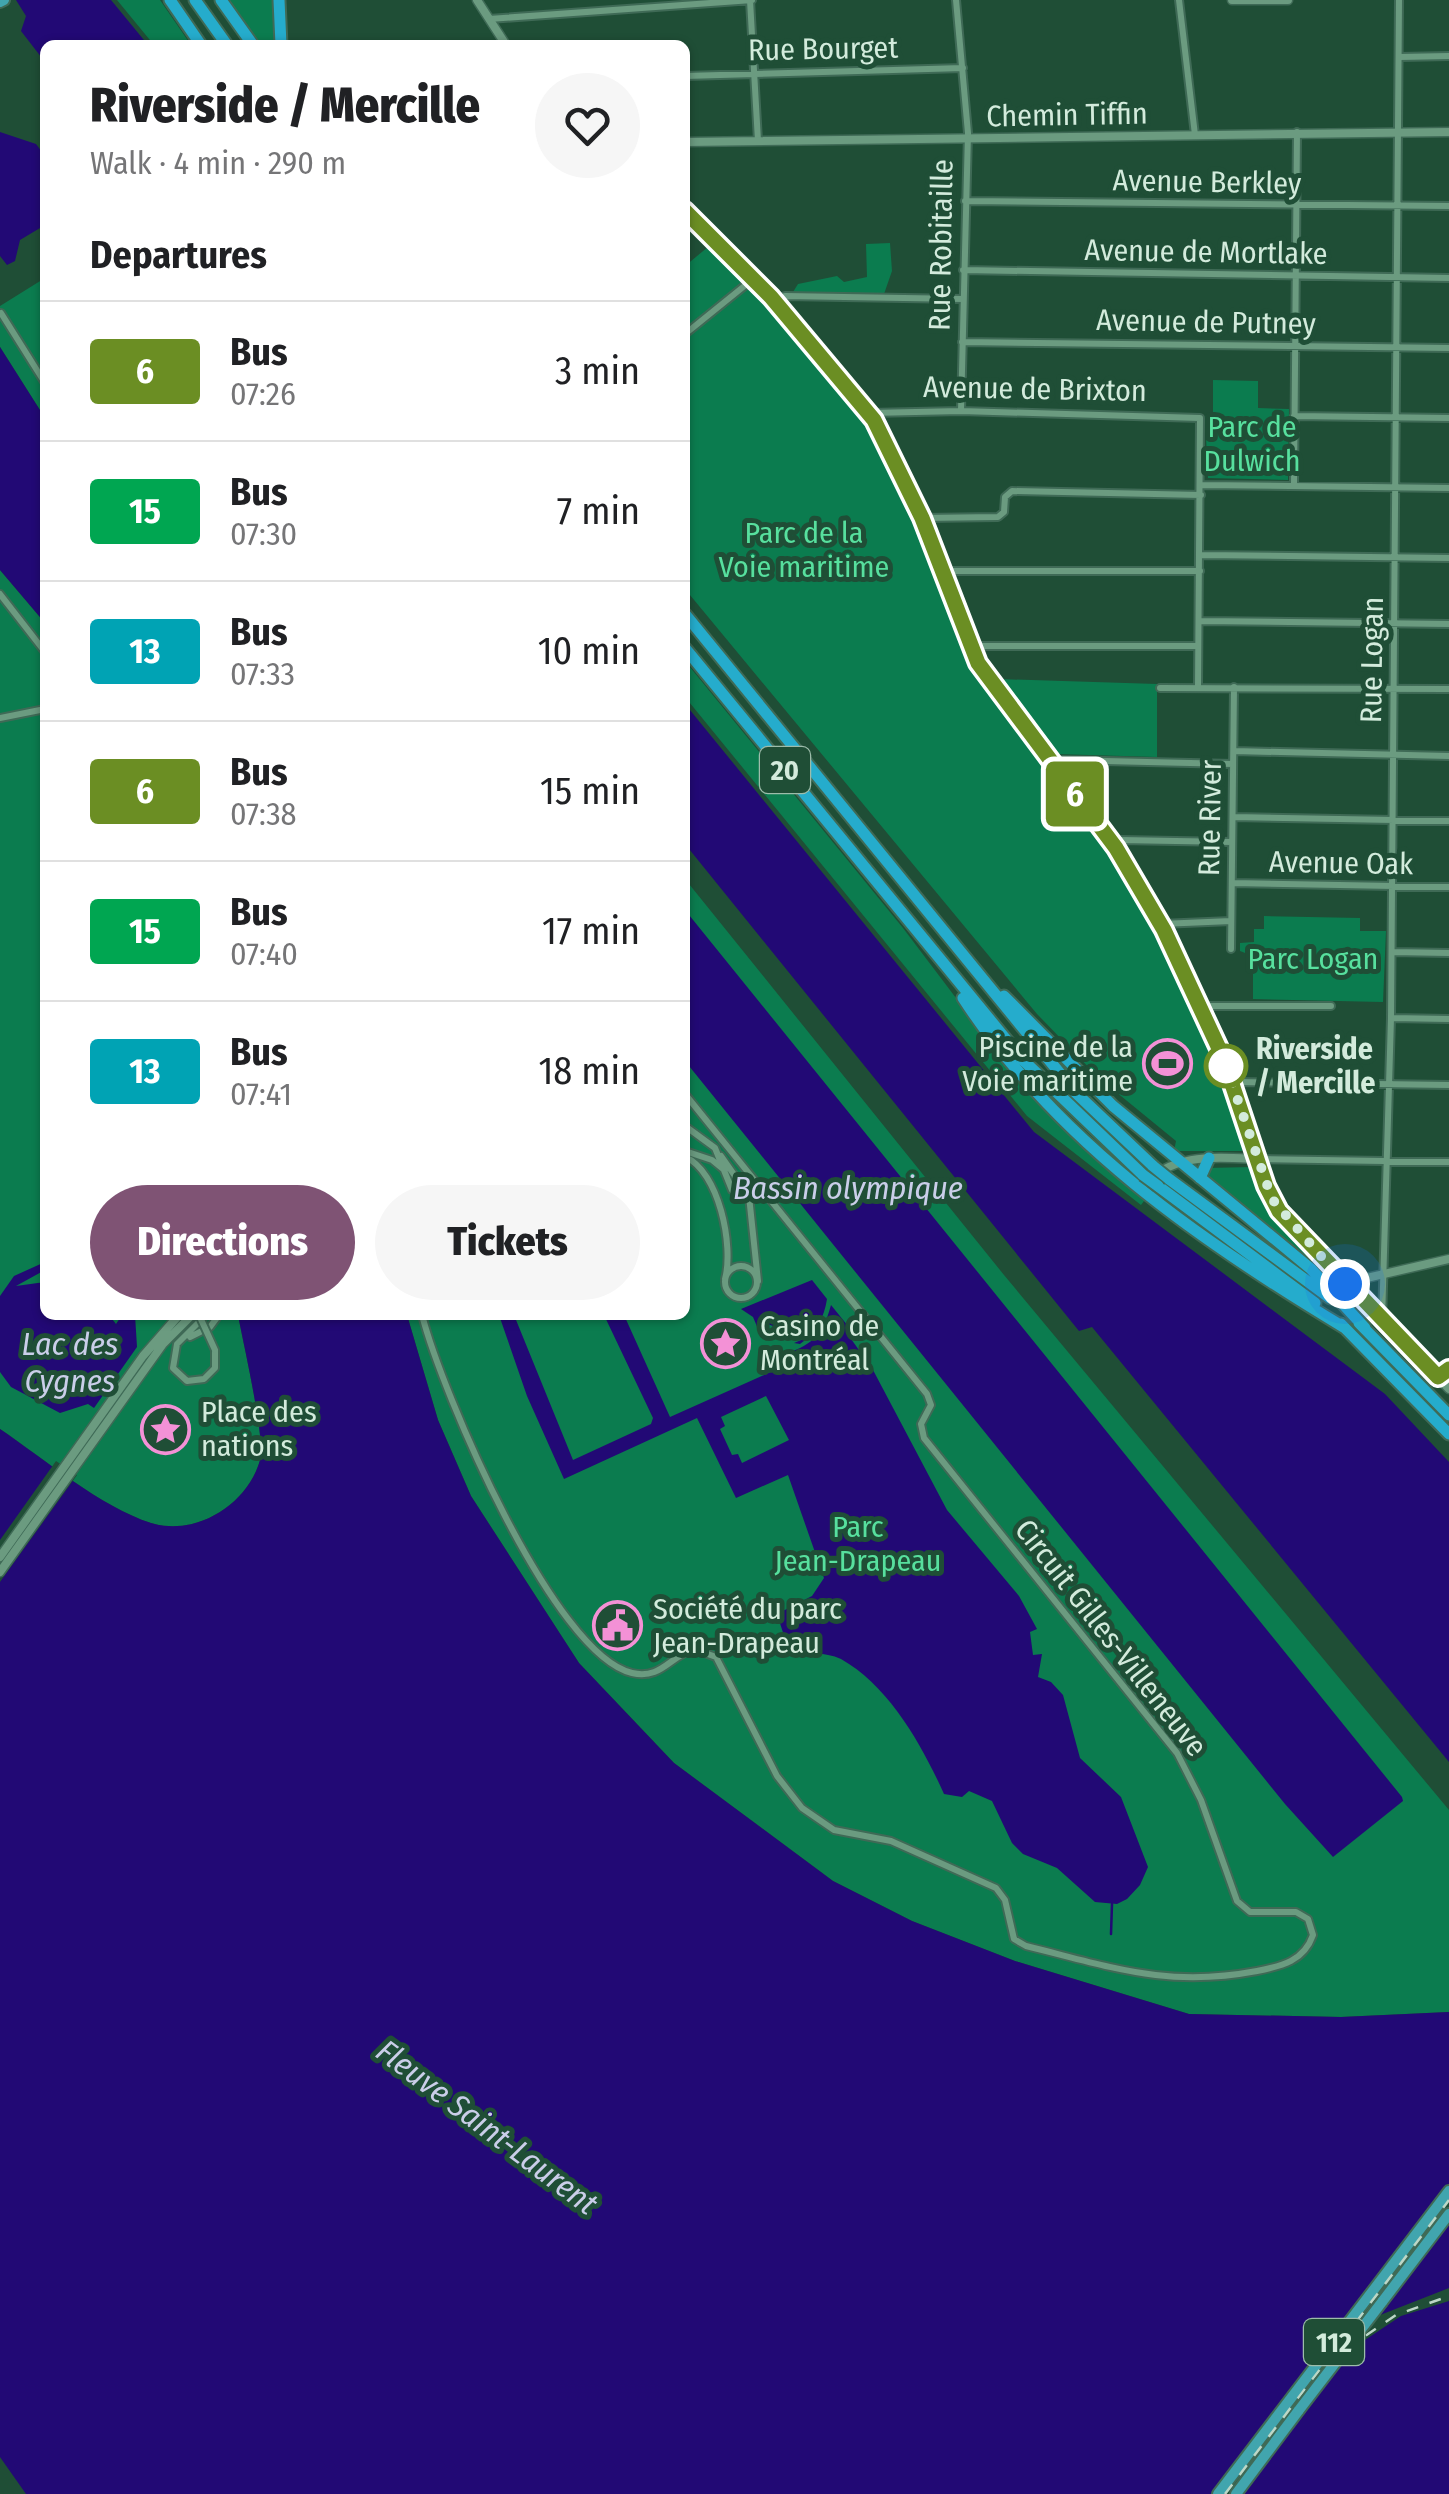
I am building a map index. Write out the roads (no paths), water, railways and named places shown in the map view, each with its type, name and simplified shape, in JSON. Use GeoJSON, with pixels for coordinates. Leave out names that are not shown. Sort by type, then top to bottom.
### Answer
{"type":"FeatureCollection","features":[{"type":"Feature","properties":{"kind":"highway"},"geometry":{"type":"LineString","coordinates":[[170,0],[198,40]]}},
{"type":"Feature","properties":{"kind":"highway"},"geometry":{"type":"LineString","coordinates":[[195,0],[223,40]]}},
{"type":"Feature","properties":{"kind":"highway"},"geometry":{"type":"LineString","coordinates":[[221,0],[249,40]]}},
{"type":"Feature","properties":{"kind":"highway"},"geometry":{"type":"LineString","coordinates":[[279,0],[281,40]]}},
{"type":"Feature","properties":{"kind":"highway","name":"20"},"geometry":{"type":"LineString","coordinates":[[690,620],[1084,1102],[1148,1170]]}},
{"type":"Feature","properties":{"kind":"highway","name":"20"},"geometry":{"type":"LineString","coordinates":[[690,654],[1032,1070],[1148,1170],[1345,1328],[1449,1434]]}},
{"type":"Feature","properties":{"kind":"highway"},"geometry":{"type":"LineString","coordinates":[[930,948],[995,1047],[1075,1134],[1140,1188],[1280,1289],[1345,1328]]}},
{"type":"Feature","properties":{"kind":"highway"},"geometry":{"type":"LineString","coordinates":[[972,966],[1114,1106],[1311,1269],[1365,1328]]}},
{"type":"Feature","properties":{"kind":"highway"},"geometry":{"type":"LineString","coordinates":[[1200,1178],[1209,1158]]}},
{"type":"Feature","properties":{"kind":"highway","name":"20"},"geometry":{"type":"LineString","coordinates":[[1163,1182],[1365,1328],[1449,1415]]}},
{"type":"Feature","properties":{"kind":"main road","name":"112"},"geometry":{"type":"LineString","coordinates":[[1218,2494],[1449,2191]]}},
{"type":"Feature","properties":{"kind":"main road","name":"112"},"geometry":{"type":"LineString","coordinates":[[1236,2494],[1449,2214]]}},
{"type":"Feature","properties":{"kind":"street"},"geometry":{"type":"LineString","coordinates":[[476,0],[502,40]]}},
{"type":"Feature","properties":{"kind":"street"},"geometry":{"type":"LineString","coordinates":[[488,20],[496,15],[751,0],[758,141]]}},
{"type":"Feature","properties":{"kind":"street","name":"Rue Robitaille"},"geometry":{"type":"LineString","coordinates":[[956,0],[966,140],[961,410]]}},
{"type":"Feature","properties":{"kind":"street"},"geometry":{"type":"LineString","coordinates":[[1179,0],[1195,135]]}},
{"type":"Feature","properties":{"kind":"street"},"geometry":{"type":"LineString","coordinates":[[1232,0],[1288,0]]}},
{"type":"Feature","properties":{"kind":"street","name":"Rue Logan"},"geometry":{"type":"LineString","coordinates":[[1382,1320],[1392,952],[1399,0]]}},
{"type":"Feature","properties":{"kind":"street"},"geometry":{"type":"LineString","coordinates":[[1400,56],[1449,56]]}},
{"type":"Feature","properties":{"kind":"street","name":"Rue Bourget"},"geometry":{"type":"LineString","coordinates":[[690,76],[962,68]]}},
{"type":"Feature","properties":{"kind":"street"},"geometry":{"type":"LineString","coordinates":[[1294,486],[1298,132]]}},
{"type":"Feature","properties":{"kind":"street","name":"Chemin Tiffin"},"geometry":{"type":"LineString","coordinates":[[690,142],[1449,132]]}},
{"type":"Feature","properties":{"kind":"street","name":"Avenue Berkley"},"geometry":{"type":"LineString","coordinates":[[964,201],[1449,206]]}},
{"type":"Feature","properties":{"kind":"street"},"geometry":{"type":"LineString","coordinates":[[690,216],[754,278],[870,413],[922,518],[970,647],[992,685],[1112,844],[1161,924],[1232,1082],[1279,1211],[1449,1389]]}},
{"type":"Feature","properties":{"kind":"street","name":"Avenue de Mortlake"},"geometry":{"type":"LineString","coordinates":[[963,270],[1449,278]]}},
{"type":"Feature","properties":{"kind":"street"},"geometry":{"type":"LineString","coordinates":[[690,330],[754,278]]}},
{"type":"Feature","properties":{"kind":"street"},"geometry":{"type":"LineString","coordinates":[[775,302],[785,296],[963,299]]}},
{"type":"Feature","properties":{"kind":"street"},"geometry":{"type":"LineString","coordinates":[[0,312],[40,375]]}},
{"type":"Feature","properties":{"kind":"street","name":"Avenue de Putney"},"geometry":{"type":"LineString","coordinates":[[962,342],[1449,348]]}},
{"type":"Feature","properties":{"kind":"street","name":"Avenue de Brixton"},"geometry":{"type":"LineString","coordinates":[[870,413],[961,410],[1200,418],[1202,485]]}},
{"type":"Feature","properties":{"kind":"street"},"geometry":{"type":"LineString","coordinates":[[1294,416],[1449,418]]}},
{"type":"Feature","properties":{"kind":"street"},"geometry":{"type":"LineString","coordinates":[[1198,687],[1202,485],[1449,488]]}},
{"type":"Feature","properties":{"kind":"street"},"geometry":{"type":"LineString","coordinates":[[922,518],[998,517],[1004,512],[1004,497],[1012,492],[1202,495]]}},
{"type":"Feature","properties":{"kind":"street"},"geometry":{"type":"LineString","coordinates":[[1201,555],[1449,558]]}},
{"type":"Feature","properties":{"kind":"street"},"geometry":{"type":"LineString","coordinates":[[942,571],[1200,571]]}},
{"type":"Feature","properties":{"kind":"street"},"geometry":{"type":"LineString","coordinates":[[0,594],[40,646]]}},
{"type":"Feature","properties":{"kind":"street"},"geometry":{"type":"LineString","coordinates":[[1200,620],[1449,624]]}},
{"type":"Feature","properties":{"kind":"street"},"geometry":{"type":"LineString","coordinates":[[970,647],[1198,646]]}},
{"type":"Feature","properties":{"kind":"street","name":"Rue River"},"geometry":{"type":"LineString","coordinates":[[1231,949],[1234,687]]}},
{"type":"Feature","properties":{"kind":"street"},"geometry":{"type":"LineString","coordinates":[[1160,688],[1449,689]]}},
{"type":"Feature","properties":{"kind":"street"},"geometry":{"type":"LineString","coordinates":[[0,718],[40,710]]}},
{"type":"Feature","properties":{"kind":"street"},"geometry":{"type":"LineString","coordinates":[[1234,751],[1449,756]]}},
{"type":"Feature","properties":{"kind":"street"},"geometry":{"type":"LineString","coordinates":[[1052,764],[1062,760],[1234,764]]}},
{"type":"Feature","properties":{"kind":"street"},"geometry":{"type":"LineString","coordinates":[[1233,817],[1449,820]]}},
{"type":"Feature","properties":{"kind":"street"},"geometry":{"type":"LineString","coordinates":[[1112,844],[1120,840],[1232,842]]}},
{"type":"Feature","properties":{"kind":"street","name":"Avenue Oak"},"geometry":{"type":"LineString","coordinates":[[1232,882],[1449,888]]}},
{"type":"Feature","properties":{"kind":"street"},"geometry":{"type":"LineString","coordinates":[[1161,924],[1232,922]]}},
{"type":"Feature","properties":{"kind":"street"},"geometry":{"type":"LineString","coordinates":[[1392,952],[1449,953]]}},
{"type":"Feature","properties":{"kind":"street"},"geometry":{"type":"LineString","coordinates":[[1200,1006],[1331,1006]]}},
{"type":"Feature","properties":{"kind":"street"},"geometry":{"type":"LineString","coordinates":[[1391,1018],[1449,1019]]}},
{"type":"Feature","properties":{"kind":"street"},"geometry":{"type":"LineString","coordinates":[[1232,1082],[1449,1084]]}},
{"type":"Feature","properties":{"kind":"street","name":"Circuit Gilles-Villeneuve"},"geometry":{"type":"LineString","coordinates":[[424,1320],[443,1381],[486,1479],[546,1583],[588,1643],[608,1662],[638,1674],[663,1670],[689,1650],[701,1649],[716,1656],[777,1776],[812,1817],[834,1830],[891,1840],[996,1888],[1005,1900],[1014,1939],[1026,1946],[1140,1974],[1190,1980],[1274,1968],[1302,1955],[1312,1935],[1308,1919],[1296,1912],[1250,1912],[1238,1901],[1202,1800],[1171,1744],[924,1438],[920,1424],[931,1405],[928,1394],[690,1100]]}},
{"type":"Feature","properties":{"kind":"street"},"geometry":{"type":"LineString","coordinates":[[690,1129],[708,1140],[749,1196],[758,1280],[753,1294],[740,1299],[729,1293],[729,1240],[704,1170],[690,1157]]}},
{"type":"Feature","properties":{"kind":"street"},"geometry":{"type":"LineString","coordinates":[[690,1154],[712,1160],[728,1179]]}},
{"type":"Feature","properties":{"kind":"street"},"geometry":{"type":"LineString","coordinates":[[720,1156],[732,1190]]}},
{"type":"Feature","properties":{"kind":"street"},"geometry":{"type":"LineString","coordinates":[[1140,1188],[1160,1170],[1180,1161],[1209,1158],[1449,1162]]}},
{"type":"Feature","properties":{"kind":"street"},"geometry":{"type":"LineString","coordinates":[[1345,1284],[1449,1259]]}},
{"type":"Feature","properties":{"kind":"street"},"geometry":{"type":"LineString","coordinates":[[726,1279],[741,1266],[754,1271],[758,1280]]}},
{"type":"Feature","properties":{"kind":"street"},"geometry":{"type":"LineString","coordinates":[[0,1557],[143,1356],[180,1320]]}},
{"type":"Feature","properties":{"kind":"street"},"geometry":{"type":"LineString","coordinates":[[0,1572],[180,1320]]}},
{"type":"Feature","properties":{"kind":"street"},"geometry":{"type":"LineString","coordinates":[[198,1320],[215,1350],[212,1372],[200,1381],[187,1382],[172,1363],[180,1342],[201,1320]]}},
{"type":"Feature","properties":{"kind":"street"},"geometry":{"type":"LineString","coordinates":[[180,1342],[210,1328],[216,1320]]}},
{"type":"Feature","properties":{"kind":"street"},"geometry":{"type":"LineString","coordinates":[[1438,1377],[1449,1369]]}},
{"type":"Feature","properties":{"kind":"water"},"geometry":{"type":"Polygon","coordinates":[[[16,0],[111,0],[144,40],[40,40],[40,56],[21,31],[26,16],[16,0]]]}},
{"type":"Feature","properties":{"kind":"water"},"geometry":{"type":"Polygon","coordinates":[[[0,132],[36,144],[40,149],[40,228],[20,240],[15,261],[7,265],[0,256],[0,132]]]}},
{"type":"Feature","properties":{"kind":"water"},"geometry":{"type":"Polygon","coordinates":[[[0,347],[40,410],[40,617],[0,570],[0,347]]]}},
{"type":"Feature","properties":{"kind":"water"},"geometry":{"type":"Polygon","coordinates":[[[690,710],[1034,1132],[1385,1394],[1449,1462],[1449,1762],[1092,1327],[1079,1331],[690,850],[690,710]]]}},
{"type":"Feature","properties":{"kind":"water","name":"Bassin olympique"},"geometry":{"type":"Polygon","coordinates":[[[690,916],[1403,1801],[1333,1857],[1285,1804],[690,1067],[690,916]]]}},
{"type":"Feature","properties":{"kind":"water","name":"Lac des Cygnes"},"geometry":{"type":"Polygon","coordinates":[[[40,1264],[40,1273],[16,1286],[40,1283],[40,1320],[113,1320],[116,1324],[119,1320],[135,1320],[137,1347],[94,1408],[88,1404],[60,1413],[11,1387],[0,1372],[0,1296],[14,1276],[40,1264]]]}},
{"type":"Feature","properties":{"kind":"water"},"geometry":{"type":"Polygon","coordinates":[[[812,1280],[827,1299],[818,1325],[811,1335],[800,1344],[794,1343],[806,1338],[762,1322],[765,1334],[761,1336],[753,1317],[741,1309],[812,1280]]]}},
{"type":"Feature","properties":{"kind":"water"},"geometry":{"type":"Polygon","coordinates":[[[831,1305],[852,1331],[849,1336],[873,1370],[947,1510],[1019,1596],[1037,1629],[1030,1632],[1033,1655],[1042,1654],[1038,1677],[1051,1682],[1063,1695],[1080,1758],[1121,1797],[1148,1867],[1140,1885],[1127,1899],[1117,1904],[1095,1902],[1057,1868],[1023,1854],[1012,1843],[992,1801],[969,1791],[962,1797],[944,1794],[902,1718],[874,1685],[841,1659],[788,1648],[777,1614],[812,1596],[824,1578],[788,1475],[736,1498],[697,1418],[564,1479],[527,1396],[501,1320],[516,1320],[573,1460],[651,1424],[653,1418],[606,1320],[626,1320],[670,1417],[773,1371],[772,1359],[811,1341],[823,1327],[831,1305]],[[766,1396],[721,1417],[725,1426],[720,1429],[732,1455],[738,1454],[742,1463],[789,1440],[766,1396]]]}},
{"type":"Feature","properties":{"kind":"water","name":"Fleuve Saint-Laurent"},"geometry":{"type":"Polygon","coordinates":[[[239,1320],[408,1320],[438,1420],[471,1496],[579,1663],[674,1763],[833,1881],[912,1921],[1015,1961],[1189,2014],[1341,2017],[1449,2012],[1449,2494],[26,2494],[0,2457],[0,1429],[112,1506],[151,1523],[185,1525],[218,1513],[232,1503],[254,1476],[261,1449],[239,1320]]]}},
{"type":"Feature","properties":{"kind":"waterway"},"geometry":{"type":"LineString","coordinates":[[1111,1934],[1112,1904]]}},
{"type":"Feature","properties":{"kind":"railway"},"geometry":{"type":"LineString","coordinates":[[1225,2494],[1449,2200]]}},
{"type":"Feature","properties":{"kind":"railway"},"geometry":{"type":"LineString","coordinates":[[1346,2349],[1396,2315],[1449,2296]]}},
{"type":"Feature","properties":{"kind":"place","name":"Piscine de la Voie maritime"},"geometry":{"type":"Point","coordinates":[1168,1064]}},
{"type":"Feature","properties":{"kind":"place","name":"Riverside / Mercille"},"geometry":{"type":"Point","coordinates":[1226,1066]}},
{"type":"Feature","properties":{"kind":"place","name":"Casino de Montréal"},"geometry":{"type":"Point","coordinates":[725,1343]}},
{"type":"Feature","properties":{"kind":"place","name":"Place des nations"},"geometry":{"type":"Point","coordinates":[166,1429]}},
{"type":"Feature","properties":{"kind":"place","name":"Société du parc Jean-Drapeau"},"geometry":{"type":"Point","coordinates":[618,1626]}},
{"type":"Feature","properties":{"kind":"park label","name":"Parc de Dulwich"},"geometry":{"type":"Point","coordinates":[1252,444]}},
{"type":"Feature","properties":{"kind":"park label","name":"Parc de la Voie maritime"},"geometry":{"type":"Point","coordinates":[804,550]}},
{"type":"Feature","properties":{"kind":"park label","name":"Parc Logan"},"geometry":{"type":"Point","coordinates":[1313,959]}},
{"type":"Feature","properties":{"kind":"park label","name":"Parc Jean-Drapeau"},"geometry":{"type":"Point","coordinates":[858,1544]}}]}
